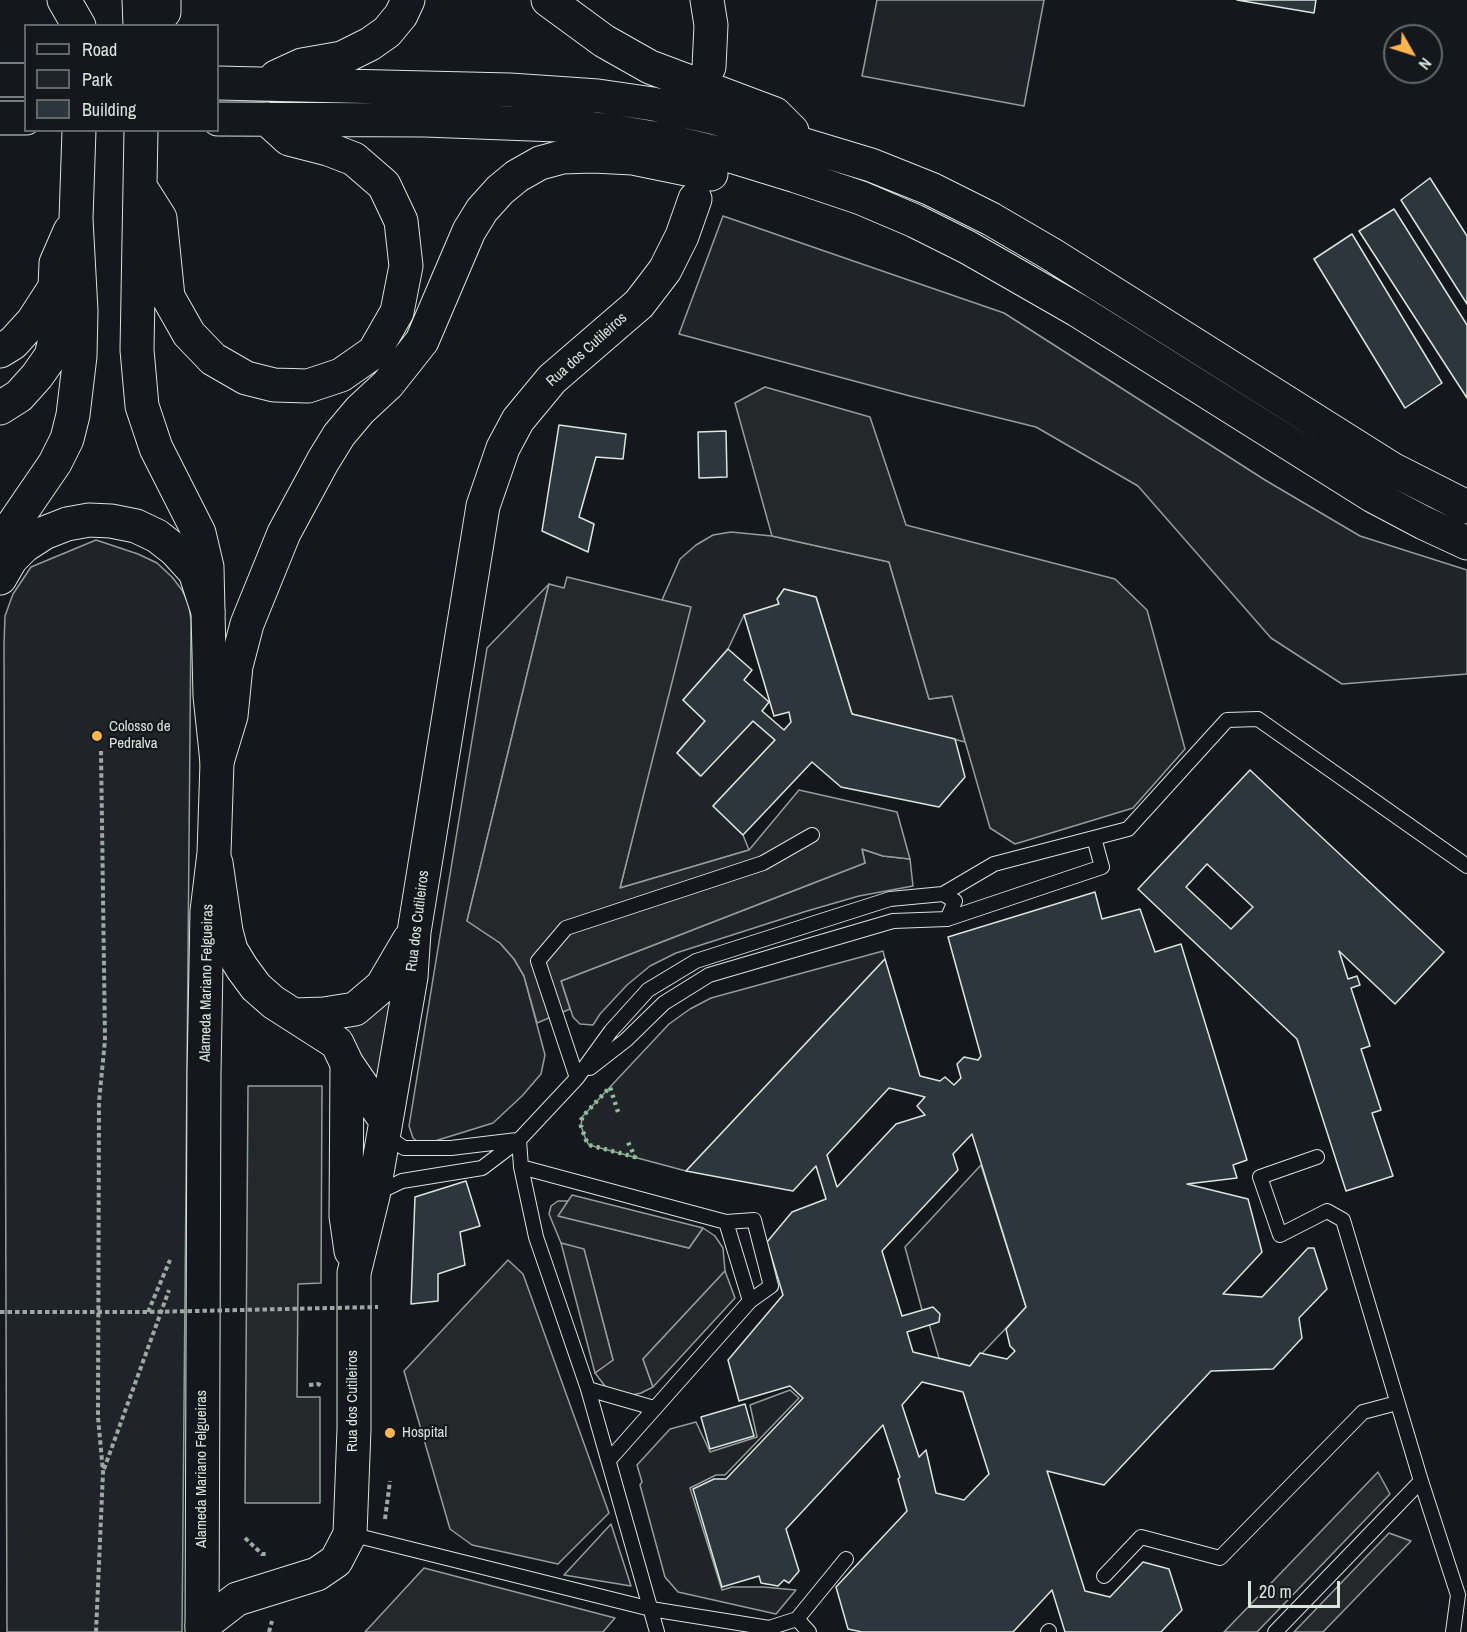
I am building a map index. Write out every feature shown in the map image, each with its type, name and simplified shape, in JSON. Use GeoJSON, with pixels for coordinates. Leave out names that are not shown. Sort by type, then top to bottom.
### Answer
{"type":"FeatureCollection","features":[{"type":"Feature","properties":{"kind":"main road"},"geometry":{"type":"LineString","coordinates":[[64,0],[80,24]]}},
{"type":"Feature","properties":{"kind":"main road"},"geometry":{"type":"LineString","coordinates":[[81,24],[83,0]]}},
{"type":"Feature","properties":{"kind":"main road"},"geometry":{"type":"LineString","coordinates":[[139,0],[140,24]]}},
{"type":"Feature","properties":{"kind":"main road"},"geometry":{"type":"LineString","coordinates":[[153,24],[164,12],[164,0]]}},
{"type":"Feature","properties":{"kind":"main road"},"geometry":{"type":"LineString","coordinates":[[261,84],[302,65],[342,58],[370,44],[387,33],[408,0]]}},
{"type":"Feature","properties":{"kind":"main road"},"geometry":{"type":"LineString","coordinates":[[548,0],[604,41],[650,68],[775,114],[803,144]]}},
{"type":"Feature","properties":{"kind":"main road"},"geometry":{"type":"LineString","coordinates":[[707,0],[711,25],[709,67]]}},
{"type":"Feature","properties":{"kind":"main road"},"geometry":{"type":"LineString","coordinates":[[0,80],[24,80]]}},
{"type":"Feature","properties":{"kind":"main road"},"geometry":{"type":"LineString","coordinates":[[219,83],[510,90],[598,96],[653,104],[715,118],[871,165],[931,189],[991,219],[1051,254],[1392,469],[1467,507]]}},
{"type":"Feature","properties":{"kind":"main road"},"geometry":{"type":"LineString","coordinates":[[0,117],[24,118]]}},
{"type":"Feature","properties":{"kind":"main road"},"geometry":{"type":"LineString","coordinates":[[219,119],[459,121],[557,125],[660,139],[734,157],[796,176],[893,212],[976,251],[1145,352],[1373,496],[1467,543]]}},
{"type":"Feature","properties":{"kind":"main road"},"geometry":{"type":"LineString","coordinates":[[141,188],[160,218],[168,297],[189,334],[213,358],[246,378],[274,385],[308,386],[341,375],[374,352],[397,312],[406,266],[401,221],[384,185],[354,159],[328,148],[290,139],[267,119]]}},
{"type":"Feature","properties":{"kind":"main road"},"geometry":{"type":"LineString","coordinates":[[0,550],[14,523],[55,463],[67,439],[73,415],[80,356],[81,322],[76,219],[79,132]]}},
{"type":"Feature","properties":{"kind":"main road"},"geometry":{"type":"LineString","coordinates":[[141,132],[137,350],[142,406],[156,448],[199,532],[207,567],[208,612]]}},
{"type":"Feature","properties":{"kind":"main road"},"geometry":{"type":"LineString","coordinates":[[217,762],[231,716],[236,666],[247,624],[284,533],[339,435],[360,410],[388,384],[422,341],[469,231],[482,210],[500,190],[517,176],[540,164],[562,157],[593,156],[633,159],[752,183],[796,176]]}},
{"type":"Feature","properties":{"kind":"main road","name":"Rua dos Cutileiros"},"geometry":{"type":"LineString","coordinates":[[202,1629],[237,1599],[317,1574],[336,1561],[350,1534],[354,1429],[354,1273],[373,1196],[411,977],[414,932],[483,506],[503,448],[518,420],[552,379],[639,304],[664,270],[682,236],[695,199]]}},
{"type":"Feature","properties":{"kind":"main road"},"geometry":{"type":"LineString","coordinates":[[0,408],[19,396],[51,356],[56,335],[56,263],[76,219]]}},
{"type":"Feature","properties":{"kind":"main road"},"geometry":{"type":"LineString","coordinates":[[0,351],[13,343],[33,321],[55,287]]}},
{"type":"Feature","properties":{"kind":"main road","name":"Alameda Mariano Felgueiras"},"geometry":{"type":"LineString","coordinates":[[0,578],[11,559],[24,546],[44,533],[67,524],[89,520],[111,521],[136,526],[157,536],[175,550],[195,572],[208,612],[210,696],[217,762],[214,853],[207,911],[202,1629]]}},
{"type":"Feature","properties":{"kind":"main road"},"geometry":{"type":"LineString","coordinates":[[214,853],[231,950],[256,987],[273,1002],[337,1043],[385,1128]]}},
{"type":"Feature","properties":{"kind":"main road"},"geometry":{"type":"LineString","coordinates":[[294,1015],[324,1014],[355,1009],[382,986],[414,932]]}},
{"type":"Feature","properties":{"kind":"main road"},"geometry":{"type":"LineString","coordinates":[[347,1064],[346,1216],[354,1273]]}},
{"type":"Feature","properties":{"kind":"lane"},"geometry":{"type":"LineString","coordinates":[[373,1196],[402,1180],[482,1168],[519,1140],[577,1078],[611,1031],[648,990],[696,961],[890,899],[943,894],[994,864],[1128,829],[1227,720],[1258,719],[1467,866]]}},
{"type":"Feature","properties":{"kind":"lane"},"geometry":{"type":"LineString","coordinates":[[577,1078],[538,961],[566,928],[763,863],[812,835]]}},
{"type":"Feature","properties":{"kind":"lane"},"geometry":{"type":"LineString","coordinates":[[577,1078],[626,1040],[664,1003],[709,975],[893,921],[947,919],[1102,867],[1094,838]]}},
{"type":"Feature","properties":{"kind":"lane"},"geometry":{"type":"LineString","coordinates":[[943,894],[955,901],[947,919]]}},
{"type":"Feature","properties":{"kind":"lane"},"geometry":{"type":"LineString","coordinates":[[385,1128],[404,1148],[451,1148],[519,1140]]}},
{"type":"Feature","properties":{"kind":"lane"},"geometry":{"type":"LineString","coordinates":[[519,1140],[520,1167],[536,1237],[588,1389],[657,1632]]}},
{"type":"Feature","properties":{"kind":"lane"},"geometry":{"type":"LineString","coordinates":[[1317,1156],[1260,1177],[1280,1235],[1327,1211],[1342,1220],[1458,1595],[1454,1632]]}},
{"type":"Feature","properties":{"kind":"lane"},"geometry":{"type":"LineString","coordinates":[[520,1167],[726,1222],[754,1220],[771,1286],[750,1301],[609,1460]]}},
{"type":"Feature","properties":{"kind":"lane"},"geometry":{"type":"LineString","coordinates":[[726,1222],[750,1301]]}},
{"type":"Feature","properties":{"kind":"lane"},"geometry":{"type":"LineString","coordinates":[[588,1389],[654,1408]]}},
{"type":"Feature","properties":{"kind":"lane"},"geometry":{"type":"LineString","coordinates":[[1104,1576],[1141,1537],[1220,1558],[1363,1412],[1397,1403]]}},
{"type":"Feature","properties":{"kind":"lane"},"geometry":{"type":"LineString","coordinates":[[1275,1632],[1421,1481]]}},
{"type":"Feature","properties":{"kind":"lane"},"geometry":{"type":"LineString","coordinates":[[350,1534],[651,1609],[769,1628],[797,1618],[846,1559]]}},
{"type":"Feature","properties":{"kind":"lane"},"geometry":{"type":"LineString","coordinates":[[797,1618],[809,1632]]}},
{"type":"Feature","properties":{"kind":"path"},"geometry":{"type":"LineString","coordinates":[[96,1632],[103,1472],[98,1417],[99,1102],[105,1040],[101,751]]}},
{"type":"Feature","properties":{"kind":"path"},"geometry":{"type":"LineString","coordinates":[[148,1312],[170,1259]]}},
{"type":"Feature","properties":{"kind":"path"},"geometry":{"type":"LineString","coordinates":[[103,1472],[170,1288]]}},
{"type":"Feature","properties":{"kind":"path"},"geometry":{"type":"LineString","coordinates":[[0,1312],[148,1312],[378,1307]]}},
{"type":"Feature","properties":{"kind":"path"},"geometry":{"type":"LineString","coordinates":[[309,1385],[318,1384],[326,1389]]}},
{"type":"Feature","properties":{"kind":"path"},"geometry":{"type":"LineString","coordinates":[[245,1538],[262,1554],[273,1554]]}},
{"type":"Feature","properties":{"kind":"path"},"geometry":{"type":"LineString","coordinates":[[269,1632],[272,1621]]}},
{"type":"Feature","properties":{"kind":"green space"},"geometry":{"type":"Polygon","coordinates":[[[877,0],[1044,0],[1024,106],[862,76],[877,0]]]}},
{"type":"Feature","properties":{"kind":"green space"},"geometry":{"type":"Polygon","coordinates":[[[723,216],[1004,313],[1265,480],[1360,536],[1467,570],[1467,674],[1342,684],[1271,638],[1138,486],[1036,427],[679,334],[723,216]]]}},
{"type":"Feature","properties":{"kind":"green space"},"geometry":{"type":"Polygon","coordinates":[[[731,532],[772,536],[889,562],[929,699],[952,696],[965,742],[852,714],[816,597],[784,589],[778,599],[779,604],[744,615],[728,649],[683,700],[705,721],[677,753],[700,776],[753,721],[775,740],[713,806],[743,835],[749,850],[620,888],[690,607],[662,600],[680,559],[696,545],[713,535],[731,532]]]}},
{"type":"Feature","properties":{"kind":"green space"},"geometry":{"type":"Polygon","coordinates":[[[96,540],[157,563],[182,590],[189,605],[191,621],[182,1632],[7,1632],[5,616],[13,594],[31,567],[96,540]]]}},
{"type":"Feature","properties":{"kind":"green space"},"geometry":{"type":"Polygon","coordinates":[[[549,584],[467,921],[500,943],[514,959],[524,976],[545,1055],[541,1074],[522,1096],[493,1123],[422,1145],[413,1138],[409,1126],[487,648],[549,584]]]}},
{"type":"Feature","properties":{"kind":"green space"},"geometry":{"type":"Polygon","coordinates":[[[862,849],[883,856],[910,859],[913,886],[859,896],[676,953],[650,966],[627,985],[593,1025],[580,1024],[573,1017],[561,981],[865,863],[862,849]]]}},
{"type":"Feature","properties":{"kind":"green space"},"geometry":{"type":"Polygon","coordinates":[[[883,951],[885,959],[686,1171],[589,1145],[581,1126],[582,1117],[669,1024],[690,1009],[711,998],[883,951]]]}},
{"type":"Feature","properties":{"kind":"green space"},"geometry":{"type":"Polygon","coordinates":[[[392,994],[380,1098],[338,1028],[392,994]]]}},
{"type":"Feature","properties":{"kind":"green space"},"geometry":{"type":"Polygon","coordinates":[[[981,1165],[1026,1307],[970,1366],[939,1358],[929,1324],[922,1310],[905,1247],[981,1165]]]}},
{"type":"Feature","properties":{"kind":"green space"},"geometry":{"type":"Polygon","coordinates":[[[558,1201],[568,1201],[559,1216],[689,1248],[703,1228],[715,1236],[723,1248],[725,1271],[643,1359],[653,1387],[641,1393],[632,1395],[608,1390],[595,1373],[613,1360],[584,1250],[561,1243],[549,1214],[551,1206],[558,1201]]]}},
{"type":"Feature","properties":{"kind":"green space"},"geometry":{"type":"Polygon","coordinates":[[[790,1390],[799,1398],[725,1475],[716,1475],[690,1488],[722,1590],[732,1587],[763,1587],[796,1590],[776,1614],[678,1592],[665,1577],[640,1485],[642,1482],[637,1465],[670,1429],[696,1422],[710,1452],[757,1437],[750,1405],[790,1390]]]}},
{"type":"Feature","properties":{"kind":"green space"},"geometry":{"type":"Polygon","coordinates":[[[611,1524],[631,1586],[564,1575],[611,1524]]]}},
{"type":"Feature","properties":{"kind":"shaded area"},"geometry":{"type":"Polygon","coordinates":[[[765,387],[870,417],[906,525],[1115,579],[1147,610],[1185,749],[1133,808],[1015,844],[990,828],[952,696],[929,699],[889,562],[772,536],[735,403],[765,387]]]}},
{"type":"Feature","properties":{"kind":"shaded area"},"geometry":{"type":"Polygon","coordinates":[[[567,577],[691,607],[620,888],[749,850],[799,790],[897,812],[910,859],[883,856],[862,849],[865,863],[561,981],[570,1009],[537,1023],[524,976],[514,959],[500,943],[467,921],[549,584],[564,588],[567,577]]]}},
{"type":"Feature","properties":{"kind":"shaded area"},"geometry":{"type":"Polygon","coordinates":[[[248,1086],[322,1086],[321,1283],[298,1284],[297,1397],[320,1397],[320,1503],[245,1503],[248,1086]]]}},
{"type":"Feature","properties":{"kind":"shaded area"},"geometry":{"type":"Polygon","coordinates":[[[572,1195],[703,1228],[689,1248],[558,1216],[572,1195]]]}},
{"type":"Feature","properties":{"kind":"shaded area"},"geometry":{"type":"Polygon","coordinates":[[[561,1243],[584,1249],[613,1360],[595,1373],[561,1243]]]}},
{"type":"Feature","properties":{"kind":"shaded area"},"geometry":{"type":"Polygon","coordinates":[[[508,1260],[523,1274],[609,1513],[558,1564],[472,1545],[450,1529],[404,1371],[508,1260]]]}},
{"type":"Feature","properties":{"kind":"shaded area"},"geometry":{"type":"Polygon","coordinates":[[[725,1271],[735,1298],[653,1387],[643,1359],[725,1271]]]}},
{"type":"Feature","properties":{"kind":"shaded area"},"geometry":{"type":"Polygon","coordinates":[[[1378,1472],[1390,1494],[1257,1632],[1224,1632],[1378,1472]]]}},
{"type":"Feature","properties":{"kind":"shaded area"},"geometry":{"type":"Polygon","coordinates":[[[1389,1533],[1411,1541],[1323,1632],[1294,1632],[1389,1533]]]}},
{"type":"Feature","properties":{"kind":"shaded area"},"geometry":{"type":"Polygon","coordinates":[[[424,1568],[615,1618],[603,1632],[365,1632],[424,1568]]]}},
{"type":"Feature","properties":{"kind":"building"},"geometry":{"type":"Polygon","coordinates":[[[1237,0],[1316,0],[1314,13],[1237,0]]]}},
{"type":"Feature","properties":{"kind":"building"},"geometry":{"type":"Polygon","coordinates":[[[1430,178],[1467,236],[1467,304],[1401,200],[1430,178]]]}},
{"type":"Feature","properties":{"kind":"building"},"geometry":{"type":"Polygon","coordinates":[[[1394,209],[1467,325],[1467,398],[1359,231],[1394,209]]]}},
{"type":"Feature","properties":{"kind":"building"},"geometry":{"type":"Polygon","coordinates":[[[1352,234],[1442,383],[1405,408],[1314,259],[1352,234]]]}},
{"type":"Feature","properties":{"kind":"building"},"geometry":{"type":"Polygon","coordinates":[[[559,425],[626,434],[623,459],[596,457],[579,517],[594,524],[588,552],[542,531],[559,425]]]}},
{"type":"Feature","properties":{"kind":"building"},"geometry":{"type":"Polygon","coordinates":[[[726,431],[727,477],[699,478],[698,432],[726,431]]]}},
{"type":"Feature","properties":{"kind":"building"},"geometry":{"type":"Polygon","coordinates":[[[784,589],[816,597],[852,714],[955,739],[965,777],[939,807],[841,787],[812,762],[743,835],[713,806],[775,740],[753,721],[701,776],[677,753],[705,721],[683,700],[728,649],[752,670],[744,680],[769,702],[762,711],[784,730],[791,722],[789,712],[774,716],[744,615],[779,604],[777,599],[784,589]]]}},
{"type":"Feature","properties":{"kind":"building"},"geometry":{"type":"Polygon","coordinates":[[[1250,770],[1444,952],[1395,1004],[1339,951],[1348,979],[1357,976],[1360,985],[1351,988],[1370,1046],[1361,1049],[1381,1110],[1372,1113],[1393,1176],[1346,1191],[1297,1039],[1138,889],[1250,770]],[[1207,864],[1186,887],[1231,929],[1253,907],[1207,864]]]}},
{"type":"Feature","properties":{"kind":"building"},"geometry":{"type":"Polygon","coordinates":[[[1095,892],[1102,919],[1140,909],[1155,952],[1181,944],[1247,1160],[1233,1165],[1237,1178],[1187,1184],[1248,1199],[1262,1252],[1223,1294],[1262,1297],[1308,1248],[1314,1248],[1327,1289],[1299,1318],[1302,1338],[1273,1369],[1211,1371],[1104,1485],[1047,1471],[1085,1591],[1110,1597],[1143,1562],[1169,1569],[1182,1610],[1161,1632],[1065,1632],[1052,1590],[1013,1632],[862,1632],[848,1629],[836,1587],[907,1511],[898,1479],[900,1477],[883,1425],[786,1529],[799,1571],[789,1583],[784,1580],[778,1586],[761,1583],[759,1576],[722,1587],[693,1489],[714,1479],[726,1479],[803,1398],[790,1386],[739,1401],[728,1360],[783,1295],[767,1242],[792,1212],[826,1199],[816,1166],[793,1191],[686,1171],[885,959],[920,1076],[940,1081],[945,1077],[954,1085],[961,1078],[957,1064],[964,1057],[978,1060],[981,1056],[948,937],[1095,892]],[[889,1088],[827,1155],[837,1187],[896,1124],[925,1115],[917,1106],[925,1097],[889,1088]],[[972,1134],[953,1154],[958,1170],[882,1251],[902,1316],[933,1307],[940,1314],[939,1322],[907,1332],[913,1352],[970,1366],[980,1353],[1007,1359],[1015,1351],[1010,1346],[1006,1329],[1026,1307],[972,1134]],[[922,1382],[902,1405],[919,1457],[926,1450],[936,1493],[964,1500],[989,1474],[963,1392],[922,1382]]]}},
{"type":"Feature","properties":{"kind":"building"},"geometry":{"type":"Polygon","coordinates":[[[466,1181],[480,1226],[460,1232],[465,1265],[438,1274],[438,1301],[411,1304],[415,1197],[466,1181]]]}},
{"type":"Feature","properties":{"kind":"building"},"geometry":{"type":"Polygon","coordinates":[[[745,1404],[754,1436],[710,1449],[701,1417],[745,1404]]]}},
{"type":"Feature","properties":{"kind":"hedge"},"geometry":{"type":"LineString","coordinates":[[618,1112],[610,1087],[582,1117],[581,1126],[589,1145],[635,1157],[627,1140]]}},
{"type":"Feature","properties":{"kind":"place","name":"Colosso de Pedralva"},"geometry":{"type":"Point","coordinates":[97,736]}},
{"type":"Feature","properties":{"kind":"place","name":"Hospital"},"geometry":{"type":"Point","coordinates":[390,1433]}}]}
